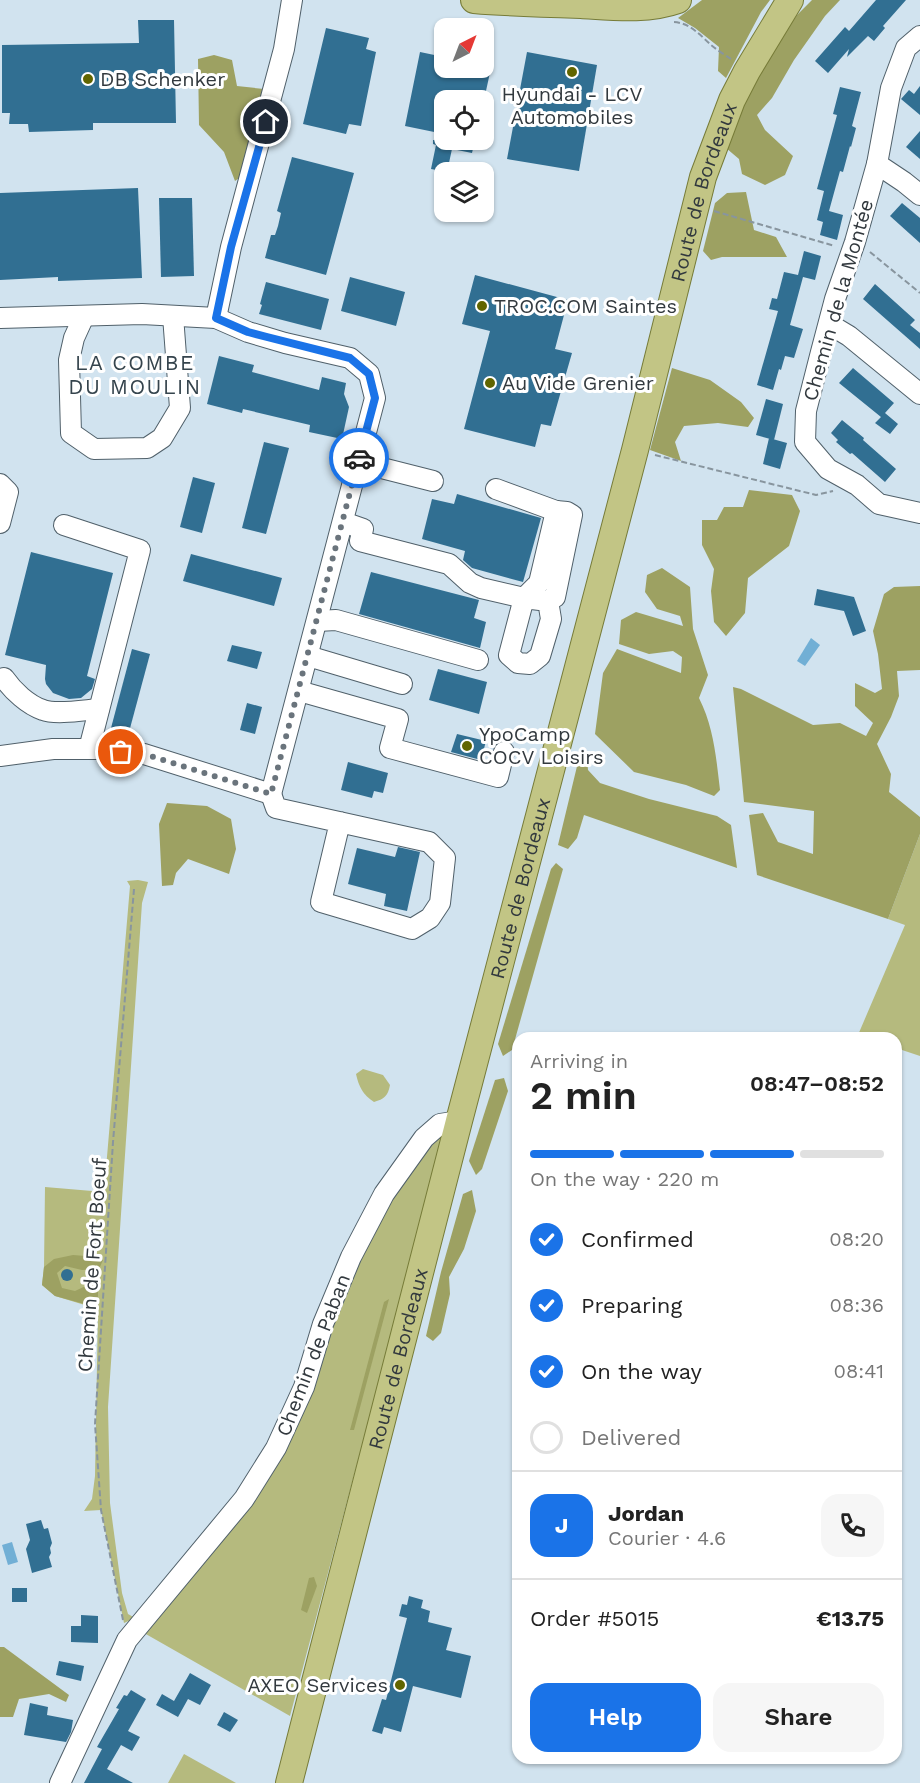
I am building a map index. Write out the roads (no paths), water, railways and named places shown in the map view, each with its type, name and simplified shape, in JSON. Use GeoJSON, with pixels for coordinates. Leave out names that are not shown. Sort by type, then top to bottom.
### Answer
{"type":"FeatureCollection","features":[{"type":"Feature","properties":{"kind":"main road"},"geometry":{"type":"LineString","coordinates":[[474,0],[513,4],[616,4],[634,8],[664,5],[675,11]]}},
{"type":"Feature","properties":{"kind":"main road","name":"Route de Bordeaux"},"geometry":{"type":"LineString","coordinates":[[289,1783],[635,450],[695,205],[712,150],[747,70],[790,3]]}},
{"type":"Feature","properties":{"kind":"street"},"geometry":{"type":"LineString","coordinates":[[216,318],[231,247],[285,49],[292,0]]}},
{"type":"Feature","properties":{"kind":"street","name":"Chemin de la Montée"},"geometry":{"type":"LineString","coordinates":[[920,36],[906,48],[891,88],[877,164],[854,247],[829,324],[806,411],[805,442],[828,469],[857,485],[879,504],[920,513]]}},
{"type":"Feature","properties":{"kind":"street"},"geometry":{"type":"LineString","coordinates":[[877,164],[920,195]]}},
{"type":"Feature","properties":{"kind":"street"},"geometry":{"type":"LineString","coordinates":[[0,318],[142,314],[216,318],[248,332],[350,358],[369,374],[375,398],[271,794],[276,808],[340,822],[429,842],[445,858],[440,903],[430,918],[412,928],[321,902],[340,822]]}},
{"type":"Feature","properties":{"kind":"street"},"geometry":{"type":"LineString","coordinates":[[84,316],[74,338],[69,360],[71,434],[94,449],[147,448],[162,438],[180,408],[173,316]]}},
{"type":"Feature","properties":{"kind":"street"},"geometry":{"type":"LineString","coordinates":[[829,324],[849,336],[920,394]]}},
{"type":"Feature","properties":{"kind":"street"},"geometry":{"type":"LineString","coordinates":[[358,462],[433,481]]}},
{"type":"Feature","properties":{"kind":"street"},"geometry":{"type":"LineString","coordinates":[[0,484],[8,492],[0,523]]}},
{"type":"Feature","properties":{"kind":"street"},"geometry":{"type":"LineString","coordinates":[[343,522],[363,529],[360,541],[449,564],[470,583],[481,588],[548,601],[555,597],[572,515],[496,489]]}},
{"type":"Feature","properties":{"kind":"street"},"geometry":{"type":"LineString","coordinates":[[548,601],[551,619],[540,656],[530,664],[518,663],[509,656],[524,598],[539,583],[556,511]]}},
{"type":"Feature","properties":{"kind":"street"},"geometry":{"type":"LineString","coordinates":[[64,525],[140,550],[89,749]]}},
{"type":"Feature","properties":{"kind":"street"},"geometry":{"type":"LineString","coordinates":[[317,621],[336,620],[478,660]]}},
{"type":"Feature","properties":{"kind":"street"},"geometry":{"type":"LineString","coordinates":[[308,656],[402,684]]}},
{"type":"Feature","properties":{"kind":"street"},"geometry":{"type":"LineString","coordinates":[[4,678],[14,692],[44,711],[72,712],[99,709]]}},
{"type":"Feature","properties":{"kind":"street"},"geometry":{"type":"LineString","coordinates":[[299,691],[398,719],[390,748],[498,777],[504,752]]}},
{"type":"Feature","properties":{"kind":"street"},"geometry":{"type":"LineString","coordinates":[[0,756],[53,748],[144,754],[271,794]]}},
{"type":"Feature","properties":{"kind":"street","name":"Chemin de Paban"},"geometry":{"type":"LineString","coordinates":[[60,1783],[128,1640],[244,1499],[276,1448],[304,1387],[323,1324],[351,1257],[384,1194],[424,1138],[440,1124],[459,1121]]}},
{"type":"Feature","properties":{"kind":"water"},"geometry":{"type":"Polygon","coordinates":[[[811,638],[820,645],[805,666],[797,661],[811,638]]]}},
{"type":"Feature","properties":{"kind":"water"},"geometry":{"type":"Polygon","coordinates":[[[12,1542],[18,1562],[8,1565],[2,1545],[12,1542]]]}},
{"type":"Feature","properties":{"kind":"place","name":"Hyundai - LCV Automobiles"},"geometry":{"type":"Point","coordinates":[572,72]}},
{"type":"Feature","properties":{"kind":"place","name":"DB Schenker"},"geometry":{"type":"Point","coordinates":[88,79]}},
{"type":"Feature","properties":{"kind":"place","name":"TROC.COM Saintes"},"geometry":{"type":"Point","coordinates":[482,306]}},
{"type":"Feature","properties":{"kind":"place","name":"Au Vide Grenier"},"geometry":{"type":"Point","coordinates":[490,383]}},
{"type":"Feature","properties":{"kind":"place","name":"YpoCamp COCV Loisirs"},"geometry":{"type":"Point","coordinates":[467,746]}},
{"type":"Feature","properties":{"kind":"place","name":"AXEO Services"},"geometry":{"type":"Point","coordinates":[400,1685]}},
{"type":"Feature","properties":{"kind":"district","name":"LA COMBE DU MOULIN"},"geometry":{"type":"Point","coordinates":[135,375]}}]}
